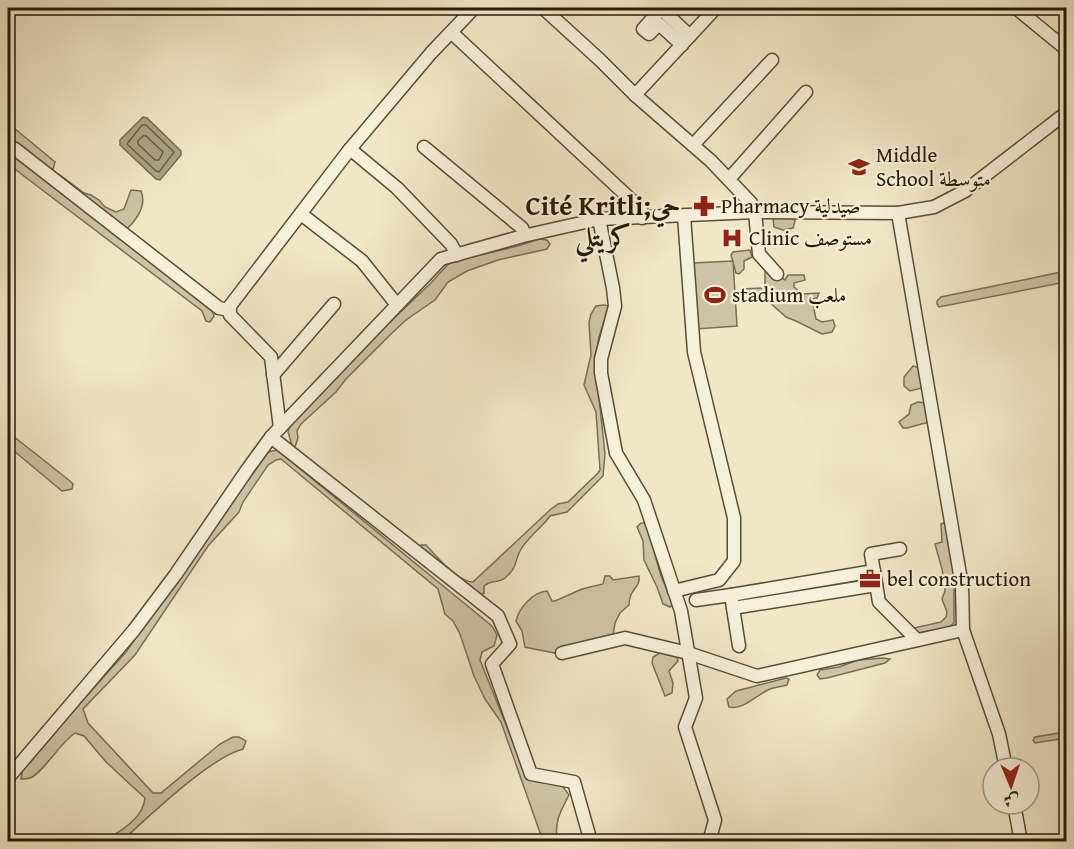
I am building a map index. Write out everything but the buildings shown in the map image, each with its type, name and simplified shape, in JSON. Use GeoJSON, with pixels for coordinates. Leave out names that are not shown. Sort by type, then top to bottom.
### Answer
{"type":"FeatureCollection","features":[{"type":"Feature","properties":{"kind":"street"},"geometry":{"type":"LineString","coordinates":[[280,428],[274,366],[232,319],[229,310],[350,149],[474,8]]}},
{"type":"Feature","properties":{"kind":"street"},"geometry":{"type":"LineString","coordinates":[[1016,8],[1066,49]]}},
{"type":"Feature","properties":{"kind":"street"},"geometry":{"type":"LineString","coordinates":[[550,10],[635,95],[693,145],[751,203],[759,254],[777,274]]}},
{"type":"Feature","properties":{"kind":"street"},"geometry":{"type":"LineString","coordinates":[[635,95],[713,11]]}},
{"type":"Feature","properties":{"kind":"street"},"geometry":{"type":"LineString","coordinates":[[451,32],[641,208],[642,218]]}},
{"type":"Feature","properties":{"kind":"street"},"geometry":{"type":"LineString","coordinates":[[693,145],[772,60]]}},
{"type":"Feature","properties":{"kind":"street"},"geometry":{"type":"LineString","coordinates":[[729,179],[806,92]]}},
{"type":"Feature","properties":{"kind":"street"},"geometry":{"type":"LineString","coordinates":[[8,778],[141,621],[271,437],[441,259],[525,235],[599,219],[754,212],[898,213],[934,207],[965,191],[1066,113]]}},
{"type":"Feature","properties":{"kind":"street"},"geometry":{"type":"LineString","coordinates":[[8,146],[15,148],[219,308],[229,310]]}},
{"type":"Feature","properties":{"kind":"street"},"geometry":{"type":"LineString","coordinates":[[424,147],[522,228],[525,235]]}},
{"type":"Feature","properties":{"kind":"street"},"geometry":{"type":"LineString","coordinates":[[350,149],[397,188],[451,244],[457,255]]}},
{"type":"Feature","properties":{"kind":"street"},"geometry":{"type":"LineString","coordinates":[[898,213],[962,586],[963,630],[999,734],[1004,756]]}},
{"type":"Feature","properties":{"kind":"street"},"geometry":{"type":"LineString","coordinates":[[301,214],[362,261],[397,305]]}},
{"type":"Feature","properties":{"kind":"street"},"geometry":{"type":"LineString","coordinates":[[674,591],[719,580],[734,561],[734,518],[694,352],[688,258],[695,258],[688,216]]}},
{"type":"Feature","properties":{"kind":"street"},"geometry":{"type":"LineString","coordinates":[[599,219],[615,296],[601,366],[616,453],[644,500],[681,611],[696,698],[685,727],[715,820],[709,842]]}},
{"type":"Feature","properties":{"kind":"street"},"geometry":{"type":"LineString","coordinates":[[274,366],[334,304]]}},
{"type":"Feature","properties":{"kind":"street"},"geometry":{"type":"LineString","coordinates":[[271,437],[498,616],[510,644],[492,664],[531,774],[574,782],[591,842]]}},
{"type":"Feature","properties":{"kind":"street"},"geometry":{"type":"LineString","coordinates":[[900,549],[871,554],[873,571],[879,602],[917,640]]}},
{"type":"Feature","properties":{"kind":"street"},"geometry":{"type":"LineString","coordinates":[[696,600],[873,571]]}},
{"type":"Feature","properties":{"kind":"street"},"geometry":{"type":"LineString","coordinates":[[733,609],[876,585]]}},
{"type":"Feature","properties":{"kind":"street"},"geometry":{"type":"LineString","coordinates":[[730,594],[739,646]]}},
{"type":"Feature","properties":{"kind":"street"},"geometry":{"type":"LineString","coordinates":[[562,653],[625,638],[688,653],[757,676],[963,630]]}},
{"type":"Feature","properties":{"kind":"street"},"geometry":{"type":"LineString","coordinates":[[1016,816],[1021,842]]}},
{"type":"Feature","properties":{"kind":"shaded area"},"geometry":{"type":"Polygon","coordinates":[[[8,123],[55,162],[53,169],[48,170],[8,141],[8,123]]]}},
{"type":"Feature","properties":{"kind":"shaded area"},"geometry":{"type":"Polygon","coordinates":[[[8,150],[212,308],[214,316],[210,322],[206,321],[202,311],[8,164],[8,150]]]}},
{"type":"Feature","properties":{"kind":"shaded area"},"geometry":{"type":"Polygon","coordinates":[[[60,175],[84,193],[99,200],[105,207],[116,212],[124,209],[131,190],[141,191],[143,202],[140,212],[127,229],[57,176],[60,175]]]}},
{"type":"Feature","properties":{"kind":"shaded area"},"geometry":{"type":"Polygon","coordinates":[[[792,217],[795,221],[793,228],[783,230],[774,227],[773,218],[792,217]]]}},
{"type":"Feature","properties":{"kind":"shaded area"},"geometry":{"type":"Polygon","coordinates":[[[539,239],[547,240],[550,244],[547,249],[498,260],[467,271],[448,282],[435,300],[406,320],[346,379],[336,392],[301,424],[297,431],[298,438],[295,447],[292,446],[288,432],[291,423],[450,262],[539,239]]]}},
{"type":"Feature","properties":{"kind":"shaded area"},"geometry":{"type":"Polygon","coordinates":[[[750,250],[752,257],[744,261],[744,269],[739,274],[736,273],[731,255],[733,252],[750,250]]]}},
{"type":"Feature","properties":{"kind":"shaded area","name":"stadium ملعب"},"geometry":{"type":"Polygon","coordinates":[[[733,261],[737,326],[696,329],[692,263],[733,261]]]}},
{"type":"Feature","properties":{"kind":"shaded area"},"geometry":{"type":"Polygon","coordinates":[[[768,269],[785,280],[788,275],[804,275],[805,280],[794,283],[794,287],[802,294],[819,293],[817,298],[812,299],[816,319],[822,322],[833,320],[835,326],[832,332],[822,334],[786,317],[768,301],[745,299],[741,293],[742,289],[763,288],[765,271],[768,269]]]}},
{"type":"Feature","properties":{"kind":"shaded area"},"geometry":{"type":"Polygon","coordinates":[[[1066,271],[1066,282],[939,307],[937,304],[941,297],[1066,271]]]}},
{"type":"Feature","properties":{"kind":"shaded area"},"geometry":{"type":"Polygon","coordinates":[[[596,306],[609,306],[599,337],[595,360],[605,454],[603,476],[567,512],[550,516],[521,548],[512,571],[503,580],[486,584],[484,593],[480,596],[420,550],[421,545],[426,545],[441,562],[461,578],[473,582],[551,509],[558,504],[568,502],[598,473],[600,470],[596,412],[584,385],[591,355],[589,322],[591,314],[596,306]]]}},
{"type":"Feature","properties":{"kind":"shaded area"},"geometry":{"type":"Polygon","coordinates":[[[913,366],[920,368],[923,382],[922,388],[910,391],[904,386],[904,377],[913,366]]]}},
{"type":"Feature","properties":{"kind":"shaded area"},"geometry":{"type":"Polygon","coordinates":[[[918,402],[925,403],[929,422],[903,428],[899,422],[909,414],[911,405],[918,402]]]}},
{"type":"Feature","properties":{"kind":"shaded area"},"geometry":{"type":"Polygon","coordinates":[[[8,432],[70,481],[73,484],[72,489],[62,491],[8,446],[8,432]]]}},
{"type":"Feature","properties":{"kind":"shaded area"},"geometry":{"type":"Polygon","coordinates":[[[277,450],[492,626],[497,635],[494,646],[482,652],[480,660],[527,777],[561,784],[569,795],[557,823],[558,841],[543,841],[501,722],[485,699],[474,676],[460,634],[453,621],[445,614],[438,589],[281,459],[268,465],[243,502],[239,512],[208,546],[135,655],[83,709],[88,723],[153,793],[161,793],[220,744],[233,737],[246,741],[243,749],[214,763],[198,775],[163,803],[122,841],[105,841],[136,818],[145,798],[106,762],[84,736],[75,733],[35,775],[21,779],[22,771],[54,732],[126,652],[268,452],[277,450]]]}},
{"type":"Feature","properties":{"kind":"shaded area"},"geometry":{"type":"Polygon","coordinates":[[[946,522],[954,570],[954,623],[948,628],[917,633],[914,628],[941,622],[946,617],[947,612],[942,599],[945,591],[942,569],[935,544],[942,542],[941,524],[946,522]]]}},
{"type":"Feature","properties":{"kind":"shaded area"},"geometry":{"type":"Polygon","coordinates":[[[641,523],[646,523],[661,576],[673,604],[670,607],[663,604],[644,560],[643,541],[637,527],[641,523]]]}},
{"type":"Feature","properties":{"kind":"shaded area"},"geometry":{"type":"Polygon","coordinates":[[[605,576],[610,576],[613,580],[639,576],[629,605],[620,613],[615,623],[613,636],[554,653],[525,647],[522,631],[516,621],[523,606],[532,598],[547,591],[552,601],[555,601],[582,589],[603,584],[605,576]]]}},
{"type":"Feature","properties":{"kind":"shaded area"},"geometry":{"type":"Polygon","coordinates":[[[663,651],[677,657],[678,661],[669,671],[673,683],[672,693],[665,696],[652,663],[653,657],[663,651]]]}},
{"type":"Feature","properties":{"kind":"shaded area"},"geometry":{"type":"Polygon","coordinates":[[[890,659],[885,663],[827,678],[820,679],[817,675],[820,670],[839,667],[858,660],[890,659]]]}},
{"type":"Feature","properties":{"kind":"shaded area"},"geometry":{"type":"Polygon","coordinates":[[[789,679],[787,685],[770,689],[740,706],[729,707],[727,699],[736,691],[789,679]]]}},
{"type":"Feature","properties":{"kind":"shaded area"},"geometry":{"type":"Polygon","coordinates":[[[1066,732],[1066,738],[1035,743],[1033,740],[1035,737],[1066,732]]]}},
{"type":"Feature","properties":{"kind":"water"},"geometry":{"type":"Polygon","coordinates":[[[143,117],[147,118],[181,151],[181,155],[160,180],[156,179],[120,145],[120,140],[143,117]]]}},
{"type":"Feature","properties":{"kind":"place","name":"Middle School متوسطة"},"geometry":{"type":"Point","coordinates":[859,167]}},
{"type":"Feature","properties":{"kind":"place","name":"Pharmacy صيدلية"},"geometry":{"type":"Point","coordinates":[704,206]}},
{"type":"Feature","properties":{"kind":"place","name":"Clinic مستوصف"},"geometry":{"type":"Point","coordinates":[732,238]}},
{"type":"Feature","properties":{"kind":"place","name":"stadium ملعب"},"geometry":{"type":"Point","coordinates":[715,295]}},
{"type":"Feature","properties":{"kind":"place","name":"bel construction"},"geometry":{"type":"Point","coordinates":[870,579]}},
{"type":"Feature","properties":{"kind":"district","name":"Cité Kritli;حي كريتلي"},"geometry":{"type":"Point","coordinates":[603,222]}}]}
